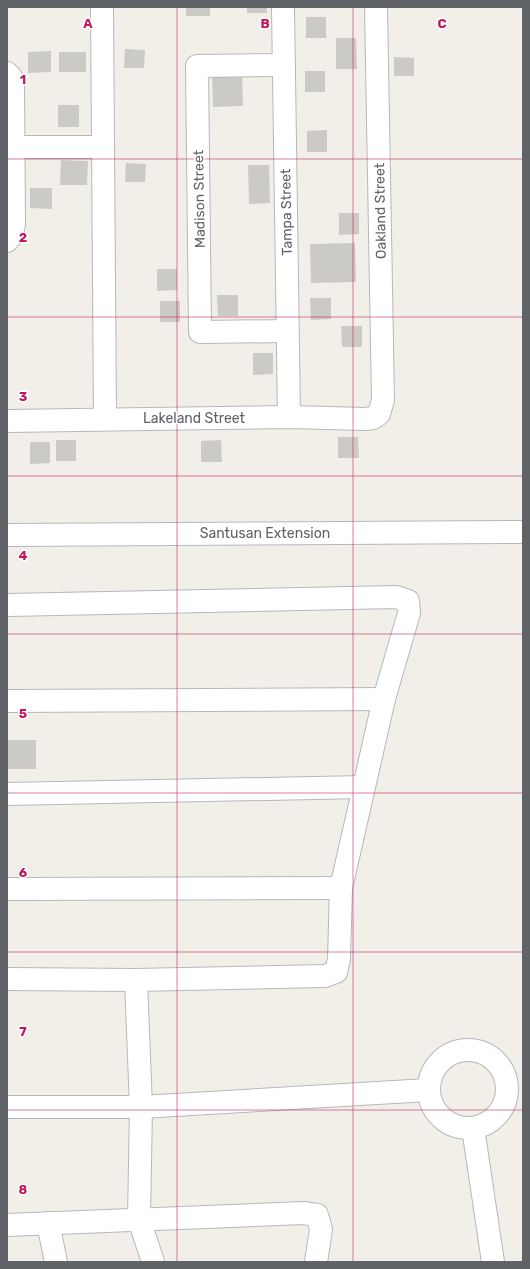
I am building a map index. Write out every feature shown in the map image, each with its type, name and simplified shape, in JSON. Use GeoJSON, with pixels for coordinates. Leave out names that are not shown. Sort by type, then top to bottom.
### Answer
{"type":"FeatureCollection","features":[{"type":"Feature","properties":{"kind":"street"},"geometry":{"type":"LineString","coordinates":[[102,7],[105,418]]}},
{"type":"Feature","properties":{"kind":"street","name":"Tampa Street"},"geometry":{"type":"LineString","coordinates":[[283,7],[289,417]]}},
{"type":"Feature","properties":{"kind":"street","name":"Oakland Street"},"geometry":{"type":"LineString","coordinates":[[376,7],[384,400],[380,414]]}},
{"type":"Feature","properties":{"kind":"street","name":"Madison Street"},"geometry":{"type":"LineString","coordinates":[[284,65],[197,66],[200,332],[287,331]]}},
{"type":"Feature","properties":{"kind":"street"},"geometry":{"type":"LineString","coordinates":[[7,73],[11,77],[13,86],[14,224],[12,235],[7,241]]}},
{"type":"Feature","properties":{"kind":"street"},"geometry":{"type":"LineString","coordinates":[[13,147],[103,147]]}},
{"type":"Feature","properties":{"kind":"street","name":"Lakeland Street"},"geometry":{"type":"LineString","coordinates":[[7,421],[105,418],[289,417],[365,419],[373,418],[380,414]]}},
{"type":"Feature","properties":{"kind":"street","name":"Santusan Extension"},"geometry":{"type":"LineString","coordinates":[[7,535],[523,532]]}},
{"type":"Feature","properties":{"kind":"street"},"geometry":{"type":"LineString","coordinates":[[7,605],[396,597],[408,601],[409,613],[384,699],[341,888],[339,959],[336,972],[325,976],[136,980],[7,979]]}},
{"type":"Feature","properties":{"kind":"street"},"geometry":{"type":"LineString","coordinates":[[7,701],[384,699]]}},
{"type":"Feature","properties":{"kind":"street"},"geometry":{"type":"LineString","coordinates":[[7,794],[364,787]]}},
{"type":"Feature","properties":{"kind":"street"},"geometry":{"type":"LineString","coordinates":[[7,889],[341,888]]}},
{"type":"Feature","properties":{"kind":"street"},"geometry":{"type":"LineString","coordinates":[[136,980],[142,1107],[139,1220],[154,1262]]}},
{"type":"Feature","properties":{"kind":"street"},"geometry":{"type":"LineString","coordinates":[[467,1050],[479,1052],[490,1057],[499,1066],[515,1089],[497,1115],[484,1125],[473,1128],[460,1128],[442,1118],[431,1103],[428,1090],[430,1078],[440,1062],[455,1052],[467,1050]]}},
{"type":"Feature","properties":{"kind":"street"},"geometry":{"type":"LineString","coordinates":[[7,1107],[142,1107],[428,1090]]}},
{"type":"Feature","properties":{"kind":"street"},"geometry":{"type":"LineString","coordinates":[[473,1128],[493,1262]]}},
{"type":"Feature","properties":{"kind":"street"},"geometry":{"type":"LineString","coordinates":[[7,1225],[303,1213],[317,1215],[321,1229],[316,1262]]}},
{"type":"Feature","properties":{"kind":"street"},"geometry":{"type":"LineString","coordinates":[[48,1223],[56,1262]]}},
{"type":"Feature","properties":{"kind":"building"},"geometry":{"type":"Polygon","coordinates":[[[186,7],[210,7],[210,16],[186,16],[186,7]]]}},
{"type":"Feature","properties":{"kind":"building"},"geometry":{"type":"Polygon","coordinates":[[[247,7],[267,7],[267,13],[247,13],[247,7]]]}},
{"type":"Feature","properties":{"kind":"building"},"geometry":{"type":"Polygon","coordinates":[[[306,17],[326,17],[326,38],[306,38],[306,17]]]}},
{"type":"Feature","properties":{"kind":"building"},"geometry":{"type":"Polygon","coordinates":[[[336,38],[356,38],[357,69],[336,69],[336,38]]]}},
{"type":"Feature","properties":{"kind":"building"},"geometry":{"type":"Polygon","coordinates":[[[125,49],[145,50],[144,68],[124,68],[125,49]]]}},
{"type":"Feature","properties":{"kind":"building"},"geometry":{"type":"Polygon","coordinates":[[[51,51],[51,72],[28,73],[28,52],[51,51]]]}},
{"type":"Feature","properties":{"kind":"building"},"geometry":{"type":"Polygon","coordinates":[[[59,52],[86,52],[86,72],[59,72],[59,52]]]}},
{"type":"Feature","properties":{"kind":"building"},"geometry":{"type":"Polygon","coordinates":[[[394,57],[414,58],[414,76],[394,76],[394,57]]]}},
{"type":"Feature","properties":{"kind":"building"},"geometry":{"type":"Polygon","coordinates":[[[305,71],[325,71],[325,92],[305,92],[305,71]]]}},
{"type":"Feature","properties":{"kind":"building"},"geometry":{"type":"Polygon","coordinates":[[[242,72],[243,106],[213,107],[212,73],[242,72]]]}},
{"type":"Feature","properties":{"kind":"building"},"geometry":{"type":"Polygon","coordinates":[[[58,105],[79,105],[79,127],[58,127],[58,105]]]}},
{"type":"Feature","properties":{"kind":"building"},"geometry":{"type":"Polygon","coordinates":[[[327,130],[327,152],[307,152],[307,131],[327,130]]]}},
{"type":"Feature","properties":{"kind":"building"},"geometry":{"type":"Polygon","coordinates":[[[61,160],[88,161],[87,185],[60,185],[61,160]]]}},
{"type":"Feature","properties":{"kind":"building"},"geometry":{"type":"Polygon","coordinates":[[[126,163],[146,164],[145,182],[125,182],[126,163]]]}},
{"type":"Feature","properties":{"kind":"building"},"geometry":{"type":"Polygon","coordinates":[[[248,165],[269,165],[270,203],[249,204],[248,165]]]}},
{"type":"Feature","properties":{"kind":"building"},"geometry":{"type":"Polygon","coordinates":[[[30,188],[52,188],[52,209],[30,208],[30,188]]]}},
{"type":"Feature","properties":{"kind":"building"},"geometry":{"type":"Polygon","coordinates":[[[339,213],[359,213],[359,234],[339,235],[339,213]]]}},
{"type":"Feature","properties":{"kind":"building"},"geometry":{"type":"Polygon","coordinates":[[[355,243],[356,282],[311,283],[310,244],[355,243]]]}},
{"type":"Feature","properties":{"kind":"building"},"geometry":{"type":"Polygon","coordinates":[[[157,269],[177,269],[177,290],[157,291],[157,269]]]}},
{"type":"Feature","properties":{"kind":"building"},"geometry":{"type":"Polygon","coordinates":[[[217,295],[238,295],[238,316],[218,316],[217,295]]]}},
{"type":"Feature","properties":{"kind":"building"},"geometry":{"type":"Polygon","coordinates":[[[310,298],[331,298],[331,319],[311,320],[310,298]]]}},
{"type":"Feature","properties":{"kind":"building"},"geometry":{"type":"Polygon","coordinates":[[[160,301],[180,301],[180,322],[160,322],[160,301]]]}},
{"type":"Feature","properties":{"kind":"building"},"geometry":{"type":"Polygon","coordinates":[[[341,326],[362,326],[362,347],[342,347],[341,326]]]}},
{"type":"Feature","properties":{"kind":"building"},"geometry":{"type":"Polygon","coordinates":[[[253,353],[273,353],[273,374],[253,375],[253,353]]]}},
{"type":"Feature","properties":{"kind":"building"},"geometry":{"type":"Polygon","coordinates":[[[338,437],[358,437],[359,458],[338,458],[338,437]]]}},
{"type":"Feature","properties":{"kind":"building"},"geometry":{"type":"Polygon","coordinates":[[[56,440],[76,440],[76,461],[56,461],[56,440]]]}},
{"type":"Feature","properties":{"kind":"building"},"geometry":{"type":"Polygon","coordinates":[[[221,440],[222,462],[201,462],[201,441],[221,440]]]}},
{"type":"Feature","properties":{"kind":"building"},"geometry":{"type":"Polygon","coordinates":[[[30,442],[50,442],[50,463],[30,464],[30,442]]]}},
{"type":"Feature","properties":{"kind":"building"},"geometry":{"type":"Polygon","coordinates":[[[8,740],[36,740],[36,769],[7,769],[8,740]]]}}]}
